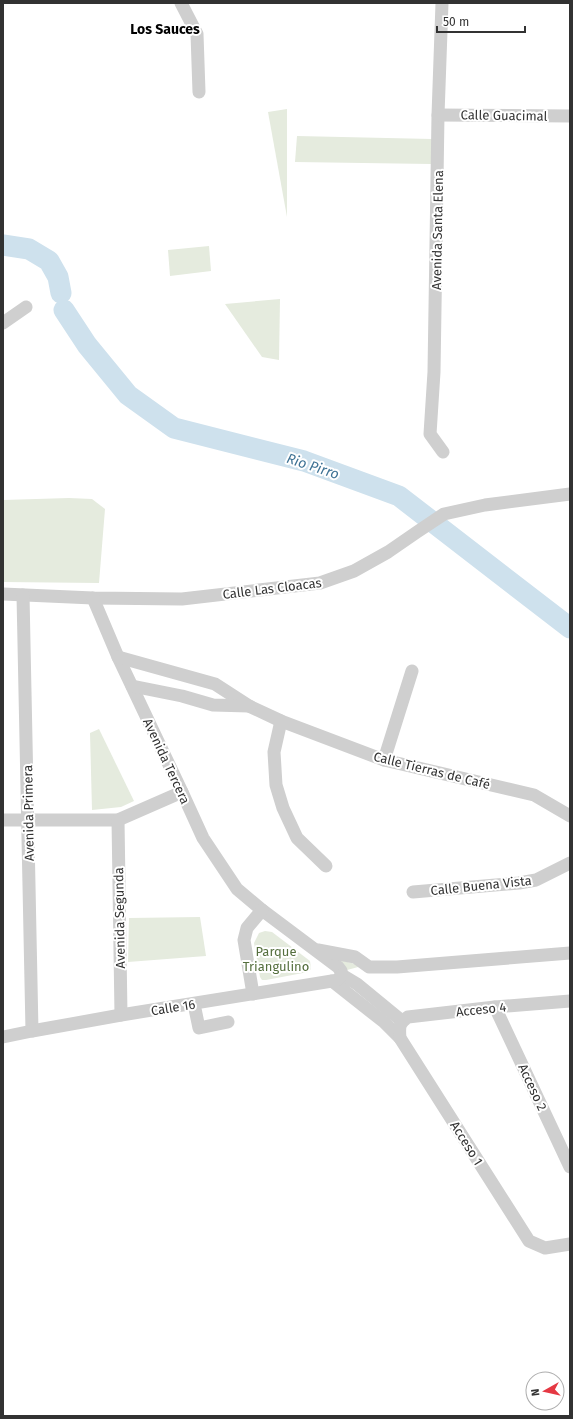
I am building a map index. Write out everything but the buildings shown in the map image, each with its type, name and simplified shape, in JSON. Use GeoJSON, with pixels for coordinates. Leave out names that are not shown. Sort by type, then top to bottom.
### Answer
{"type":"FeatureCollection","features":[{"type":"Feature","properties":{"kind":"street"},"geometry":{"type":"LineString","coordinates":[[180,3],[197,34],[199,92]]}},
{"type":"Feature","properties":{"kind":"street","name":"Avenida Santa Elena"},"geometry":{"type":"LineString","coordinates":[[442,3],[438,114],[434,372],[430,434],[443,452]]}},
{"type":"Feature","properties":{"kind":"street","name":"Calle Guacimal"},"geometry":{"type":"LineString","coordinates":[[438,114],[570,116]]}},
{"type":"Feature","properties":{"kind":"street"},"geometry":{"type":"LineString","coordinates":[[3,323],[26,307]]}},
{"type":"Feature","properties":{"kind":"street","name":"Calle Las Cloacas"},"geometry":{"type":"LineString","coordinates":[[3,594],[93,598],[182,599],[320,583],[354,571],[388,552],[444,514],[486,505],[570,494]]}},
{"type":"Feature","properties":{"kind":"street","name":"Avenida Primera"},"geometry":{"type":"LineString","coordinates":[[23,595],[32,1030]]}},
{"type":"Feature","properties":{"kind":"street","name":"Avenida Tercera"},"geometry":{"type":"LineString","coordinates":[[93,598],[118,657],[203,838],[237,888],[262,910],[338,967],[341,971],[337,978]]}},
{"type":"Feature","properties":{"kind":"street","name":"Calle Tierras de Café"},"geometry":{"type":"LineString","coordinates":[[118,657],[215,684],[249,706],[281,721],[384,760],[534,795],[570,816]]}},
{"type":"Feature","properties":{"kind":"street"},"geometry":{"type":"LineString","coordinates":[[384,760],[412,671]]}},
{"type":"Feature","properties":{"kind":"street","name":"Calle Tierras de Café"},"geometry":{"type":"LineString","coordinates":[[132,686],[182,696],[213,705],[249,706]]}},
{"type":"Feature","properties":{"kind":"street"},"geometry":{"type":"LineString","coordinates":[[281,721],[274,752],[276,785],[283,808],[298,838],[326,866]]}},
{"type":"Feature","properties":{"kind":"street"},"geometry":{"type":"LineString","coordinates":[[3,820],[118,820],[182,792]]}},
{"type":"Feature","properties":{"kind":"street","name":"Avenida Segunda"},"geometry":{"type":"LineString","coordinates":[[118,820],[121,1015]]}},
{"type":"Feature","properties":{"kind":"street","name":"Calle Buena Vista"},"geometry":{"type":"LineString","coordinates":[[413,892],[519,883],[536,880],[570,863]]}},
{"type":"Feature","properties":{"kind":"street"},"geometry":{"type":"LineString","coordinates":[[253,994],[244,940],[247,928],[262,910]]}},
{"type":"Feature","properties":{"kind":"street"},"geometry":{"type":"LineString","coordinates":[[313,949],[355,957],[369,967],[397,967],[570,953]]}},
{"type":"Feature","properties":{"kind":"street","name":"Calle 16"},"geometry":{"type":"LineString","coordinates":[[3,1037],[32,1030],[253,994],[337,978],[357,973],[369,967]]}},
{"type":"Feature","properties":{"kind":"street","name":"Acceso 1"},"geometry":{"type":"LineString","coordinates":[[337,978],[384,1022],[400,1029],[529,1241],[546,1248],[570,1244]]}},
{"type":"Feature","properties":{"kind":"street","name":"Acceso 4"},"geometry":{"type":"LineString","coordinates":[[400,1029],[408,1017],[495,1007],[570,1001]]}},
{"type":"Feature","properties":{"kind":"street"},"geometry":{"type":"LineString","coordinates":[[194,1004],[199,1028],[228,1022]]}},
{"type":"Feature","properties":{"kind":"street","name":"Acceso 2"},"geometry":{"type":"LineString","coordinates":[[495,1007],[570,1167]]}},
{"type":"Feature","properties":{"kind":"green space"},"geometry":{"type":"Polygon","coordinates":[[[287,109],[287,217],[268,112],[287,109]]]}},
{"type":"Feature","properties":{"kind":"green space"},"geometry":{"type":"Polygon","coordinates":[[[297,136],[432,139],[431,164],[295,162],[297,136]]]}},
{"type":"Feature","properties":{"kind":"green space"},"geometry":{"type":"Polygon","coordinates":[[[209,246],[211,271],[170,276],[168,250],[209,246]]]}},
{"type":"Feature","properties":{"kind":"green space"},"geometry":{"type":"Polygon","coordinates":[[[280,299],[279,360],[262,357],[225,304],[280,299]]]}},
{"type":"Feature","properties":{"kind":"green space"},"geometry":{"type":"Polygon","coordinates":[[[69,498],[92,499],[105,509],[99,583],[3,582],[3,500],[69,498]]]}},
{"type":"Feature","properties":{"kind":"green space"},"geometry":{"type":"Polygon","coordinates":[[[99,729],[134,801],[121,807],[92,810],[90,733],[99,729]]]}},
{"type":"Feature","properties":{"kind":"green space"},"geometry":{"type":"Polygon","coordinates":[[[200,917],[206,956],[128,962],[129,918],[200,917]]]}},
{"type":"Feature","properties":{"kind":"green space","name":"Parque Triangulino"},"geometry":{"type":"Polygon","coordinates":[[[265,931],[272,932],[310,961],[311,969],[308,972],[262,980],[260,977],[254,943],[259,933],[265,931]]]}},
{"type":"Feature","properties":{"kind":"green space"},"geometry":{"type":"Polygon","coordinates":[[[337,959],[362,966],[347,970],[337,959]]]}},
{"type":"Feature","properties":{"kind":"waterway","name":"Rio Pirro"},"geometry":{"type":"LineString","coordinates":[[3,245],[29,249],[49,261],[58,277],[61,293]]}},
{"type":"Feature","properties":{"kind":"waterway","name":"Rio Pirro"},"geometry":{"type":"LineString","coordinates":[[64,310],[87,345],[128,395],[174,428],[304,461],[399,496],[570,628]]}},
{"type":"Feature","properties":{"kind":"district","name":"Los Sauces"},"geometry":{"type":"Point","coordinates":[165,29]}}]}
